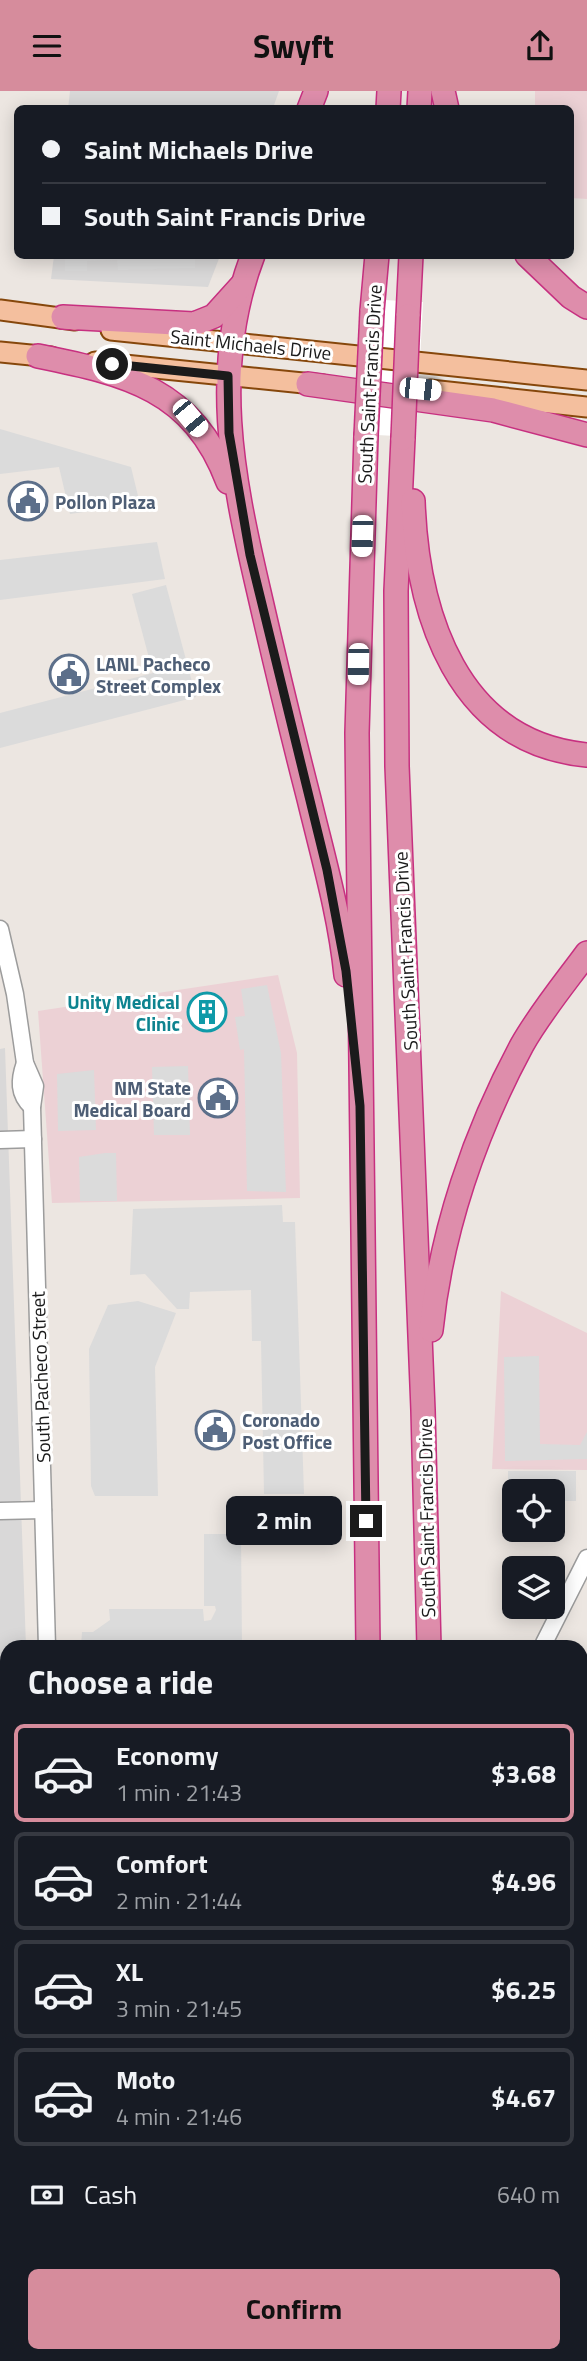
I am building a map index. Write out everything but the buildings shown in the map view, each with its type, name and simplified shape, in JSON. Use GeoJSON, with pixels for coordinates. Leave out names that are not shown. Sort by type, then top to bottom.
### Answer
{"type":"FeatureCollection","features":[{"type":"Feature","properties":{"kind":"highway"},"geometry":{"type":"LineString","coordinates":[[252,259],[242,285],[231,342],[228,376],[229,433],[250,555],[341,934],[360,1106]]}},
{"type":"Feature","properties":{"kind":"highway","name":"South Saint Francis Drive"},"geometry":{"type":"LineString","coordinates":[[369,1640],[357,733],[366,436],[377,259]]}},
{"type":"Feature","properties":{"kind":"highway","name":"South Saint Francis Drive"},"geometry":{"type":"LineString","coordinates":[[411,259],[406,438],[396,628],[398,791],[424,1410],[429,1640]]}},
{"type":"Feature","properties":{"kind":"highway"},"geometry":{"type":"LineString","coordinates":[[531,259],[571,297],[587,307]]}},
{"type":"Feature","properties":{"kind":"highway"},"geometry":{"type":"LineString","coordinates":[[63,317],[194,324],[214,316],[242,285]]}},
{"type":"Feature","properties":{"kind":"highway"},"geometry":{"type":"LineString","coordinates":[[38,356],[110,371],[141,382],[190,418],[222,466],[250,555]]}},
{"type":"Feature","properties":{"kind":"highway"},"geometry":{"type":"LineString","coordinates":[[308,384],[493,410],[587,435]]}},
{"type":"Feature","properties":{"kind":"highway"},"geometry":{"type":"LineString","coordinates":[[406,438],[417,558],[439,637],[451,664],[479,703],[516,734],[546,748],[587,755]]}},
{"type":"Feature","properties":{"kind":"highway"},"geometry":{"type":"LineString","coordinates":[[424,1410],[439,1280],[471,1157],[524,1043],[587,953]]}},
{"type":"Feature","properties":{"kind":"main road","name":"Saint Michaels Drive"},"geometry":{"type":"LineString","coordinates":[[0,310],[63,317],[112,330],[587,380]]}},
{"type":"Feature","properties":{"kind":"main road","name":"Saint Michaels Drive"},"geometry":{"type":"LineString","coordinates":[[0,352],[308,384],[420,389],[587,407]]}},
{"type":"Feature","properties":{"kind":"street","name":"South Pacheco Street"},"geometry":{"type":"LineString","coordinates":[[0,929],[15,994],[25,1063],[20,1087],[24,1100],[32,1107],[47,1640]]}},
{"type":"Feature","properties":{"kind":"street"},"geometry":{"type":"LineString","coordinates":[[0,1140],[33,1139]]}},
{"type":"Feature","properties":{"kind":"street"},"geometry":{"type":"LineString","coordinates":[[0,1511],[43,1510]]}},
{"type":"Feature","properties":{"kind":"street"},"geometry":{"type":"LineString","coordinates":[[546,1640],[587,1559]]}},
{"type":"Feature","properties":{"kind":"shaded area"},"geometry":{"type":"Polygon","coordinates":[[[70,91],[279,91],[274,105],[68,105],[70,91]]]}},
{"type":"Feature","properties":{"kind":"shaded area"},"geometry":{"type":"Polygon","coordinates":[[[535,91],[587,91],[587,199],[574,198],[574,105],[535,105],[535,91]]]}},
{"type":"Feature","properties":{"kind":"shaded area"},"geometry":{"type":"Polygon","coordinates":[[[54,259],[219,259],[208,287],[51,279],[54,259]]]}},
{"type":"Feature","properties":{"kind":"shaded area"},"geometry":{"type":"Polygon","coordinates":[[[65,259],[195,259],[195,268],[118,270],[117,260],[87,261],[87,271],[65,271],[65,259]]]}},
{"type":"Feature","properties":{"kind":"shaded area"},"geometry":{"type":"Polygon","coordinates":[[[0,429],[131,467],[140,504],[70,514],[59,467],[0,474],[0,429]]]}},
{"type":"Feature","properties":{"kind":"shaded area"},"geometry":{"type":"Polygon","coordinates":[[[157,542],[165,579],[0,600],[0,560],[157,542]]]}},
{"type":"Feature","properties":{"kind":"shaded area"},"geometry":{"type":"Polygon","coordinates":[[[166,585],[196,697],[0,748],[0,713],[153,673],[132,594],[166,585]]]}},
{"type":"Feature","properties":{"kind":"shaded area"},"geometry":{"type":"Polygon","coordinates":[[[278,975],[297,1053],[300,1198],[52,1203],[38,1011],[278,975]]]}},
{"type":"Feature","properties":{"kind":"shaded area"},"geometry":{"type":"Polygon","coordinates":[[[267,985],[281,1053],[286,1192],[247,1191],[244,1049],[240,1050],[235,1017],[245,1016],[241,989],[267,985]]]}},
{"type":"Feature","properties":{"kind":"shaded area"},"geometry":{"type":"Polygon","coordinates":[[[5,1048],[26,1640],[0,1640],[0,1049],[5,1048]]]}},
{"type":"Feature","properties":{"kind":"shaded area"},"geometry":{"type":"Polygon","coordinates":[[[188,1066],[190,1135],[154,1135],[152,1067],[188,1066]]]}},
{"type":"Feature","properties":{"kind":"shaded area"},"geometry":{"type":"Polygon","coordinates":[[[94,1070],[96,1130],[58,1131],[57,1074],[94,1070]]]}},
{"type":"Feature","properties":{"kind":"shaded area"},"geometry":{"type":"Polygon","coordinates":[[[116,1153],[117,1201],[80,1201],[79,1157],[116,1153]]]}},
{"type":"Feature","properties":{"kind":"shaded area"},"geometry":{"type":"Polygon","coordinates":[[[282,1205],[283,1222],[295,1222],[304,1494],[264,1494],[261,1341],[252,1341],[251,1290],[190,1292],[189,1309],[177,1309],[145,1274],[130,1275],[133,1209],[282,1205]]]}},
{"type":"Feature","properties":{"kind":"shaded area"},"geometry":{"type":"Polygon","coordinates":[[[501,1291],[587,1333],[587,1470],[492,1469],[501,1291]]]}},
{"type":"Feature","properties":{"kind":"shaded area"},"geometry":{"type":"Polygon","coordinates":[[[138,1301],[176,1313],[155,1367],[158,1496],[95,1496],[91,1486],[89,1349],[108,1305],[138,1301]]]}},
{"type":"Feature","properties":{"kind":"shaded area"},"geometry":{"type":"Polygon","coordinates":[[[539,1356],[540,1444],[580,1445],[587,1432],[587,1459],[505,1461],[504,1357],[539,1356]]]}},
{"type":"Feature","properties":{"kind":"shaded area"},"geometry":{"type":"Polygon","coordinates":[[[508,1471],[576,1471],[576,1501],[565,1501],[565,1479],[508,1479],[508,1471]]]}},
{"type":"Feature","properties":{"kind":"shaded area"},"geometry":{"type":"Polygon","coordinates":[[[204,1534],[241,1534],[242,1640],[81,1640],[82,1632],[93,1632],[110,1620],[109,1609],[203,1609],[204,1621],[211,1620],[215,1606],[204,1606],[204,1534]]]}},
{"type":"Feature","properties":{"kind":"pier"},"geometry":{"type":"Polygon","coordinates":[[[364,299],[423,302],[416,437],[357,434],[364,299]]]}},
{"type":"Feature","properties":{"kind":"place","name":"Pollon Plaza"},"geometry":{"type":"Point","coordinates":[28,501]}},
{"type":"Feature","properties":{"kind":"place","name":"LANL Pacheco Street Complex"},"geometry":{"type":"Point","coordinates":[69,674]}},
{"type":"Feature","properties":{"kind":"place","name":"Unity Medical Clinic"},"geometry":{"type":"Point","coordinates":[207,1012]}},
{"type":"Feature","properties":{"kind":"place","name":"NM State Medical Board"},"geometry":{"type":"Point","coordinates":[218,1098]}},
{"type":"Feature","properties":{"kind":"place","name":"Coronado Post Office"},"geometry":{"type":"Point","coordinates":[215,1430]}},
{"type":"Feature","properties":{"kind":"route"},"geometry":{"type":"LineString","coordinates":[[112,364],[228,376],[229,433],[250,555],[327,870],[346,971],[360,1106],[366,1521]]}}]}
